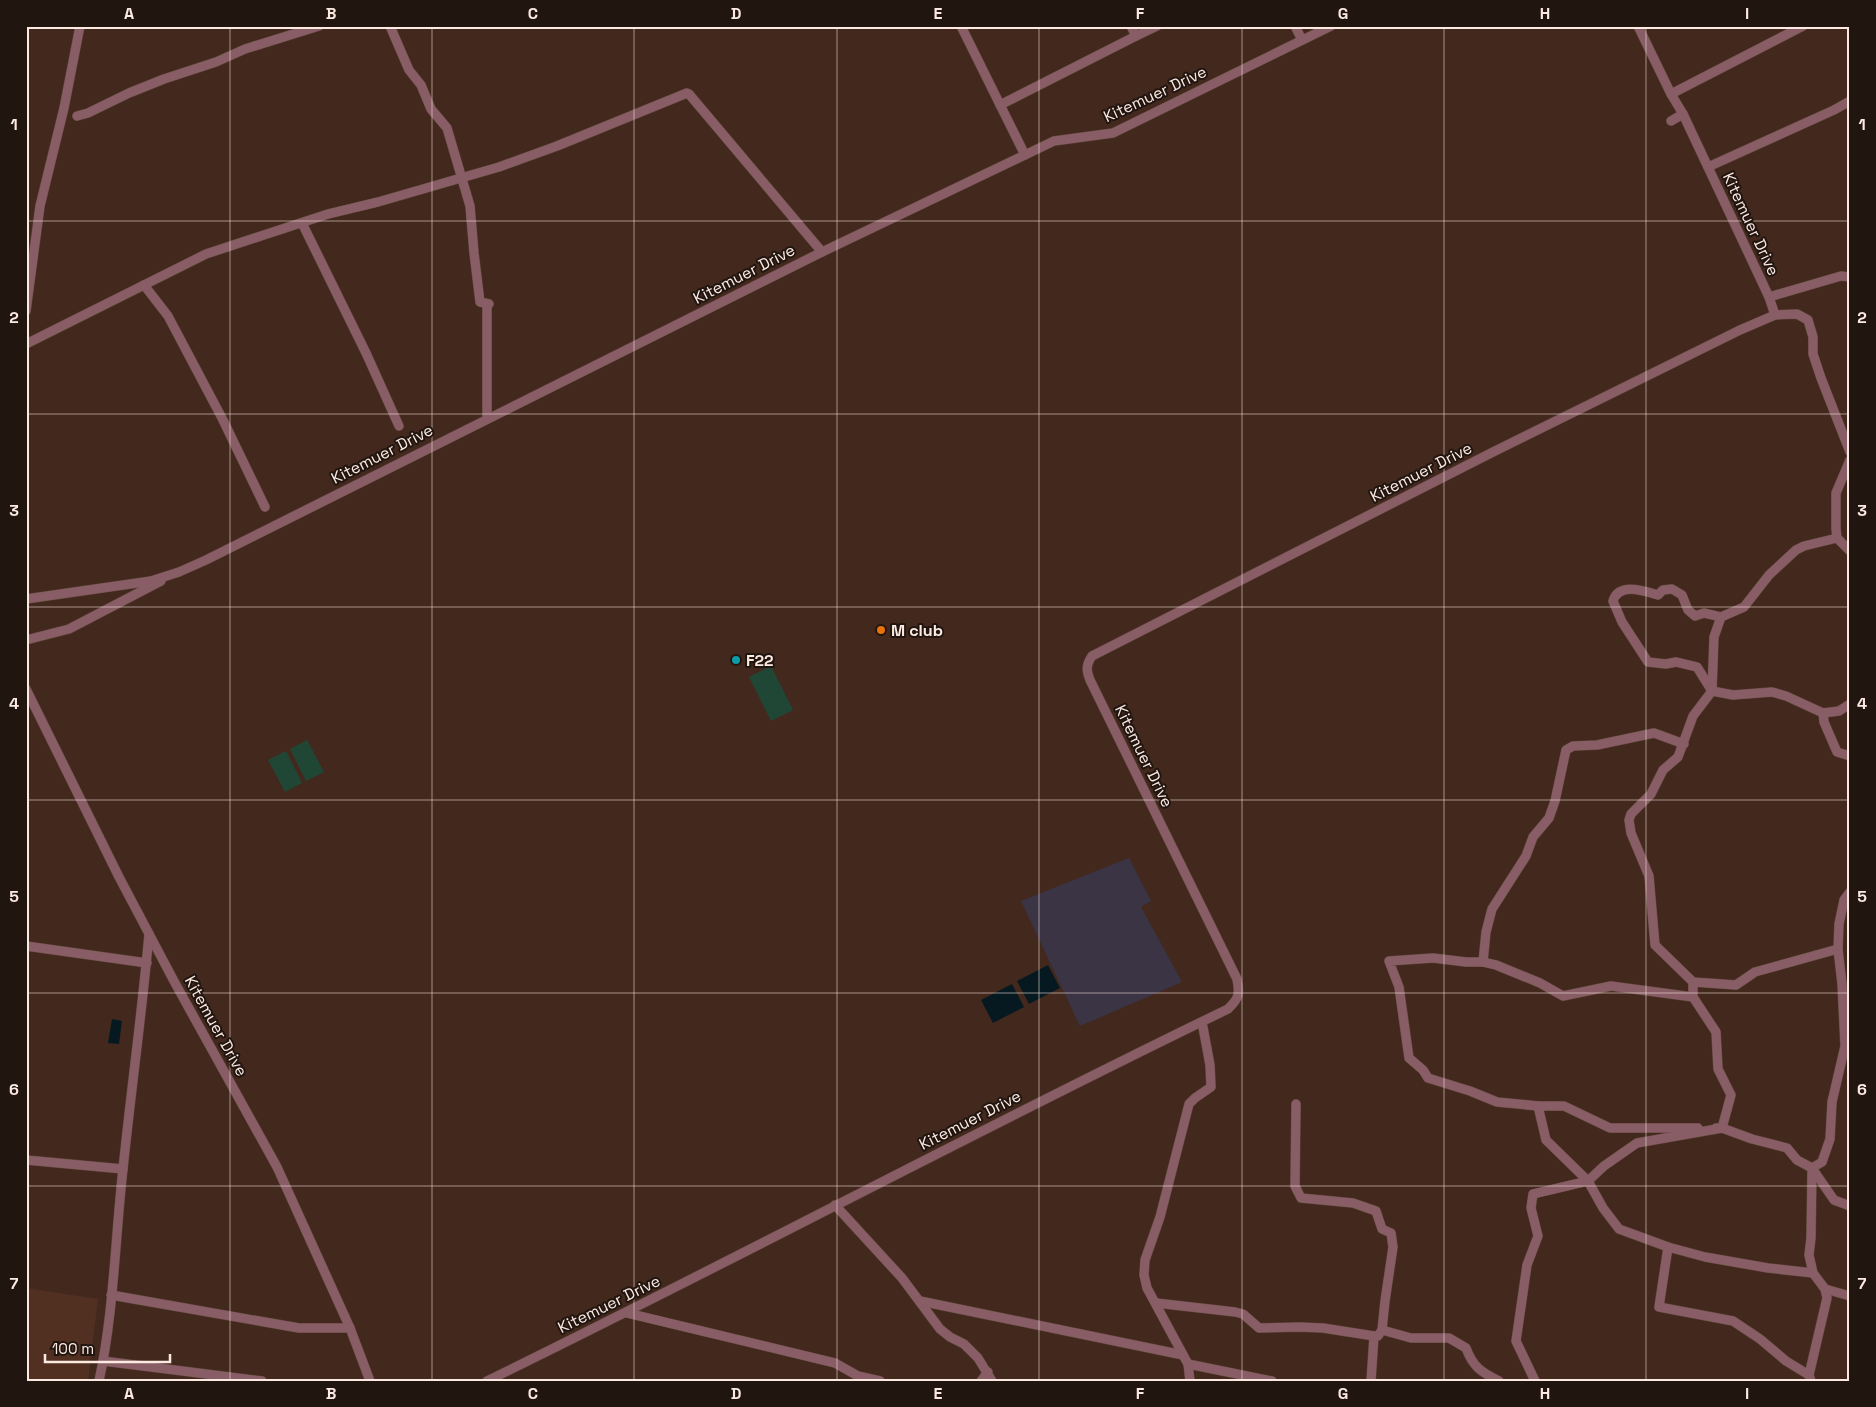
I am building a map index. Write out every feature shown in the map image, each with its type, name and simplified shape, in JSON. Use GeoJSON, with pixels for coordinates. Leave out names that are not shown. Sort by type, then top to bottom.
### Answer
{"type":"FeatureCollection","features":[{"type":"Feature","properties":{"kind":"street"},"geometry":{"type":"LineString","coordinates":[[26,311],[40,206],[64,108],[80,26]]}},
{"type":"Feature","properties":{"kind":"street"},"geometry":{"type":"LineString","coordinates":[[78,116],[164,79],[216,62],[245,49],[319,26]]}},
{"type":"Feature","properties":{"kind":"street"},"geometry":{"type":"LineString","coordinates":[[390,26],[409,70],[421,85],[431,109],[447,128],[470,206],[480,302],[488,304],[486,418]]}},
{"type":"Feature","properties":{"kind":"street"},"geometry":{"type":"LineString","coordinates":[[962,26],[1025,155]]}},
{"type":"Feature","properties":{"kind":"street"},"geometry":{"type":"LineString","coordinates":[[1130,26],[1136,36]]}},
{"type":"Feature","properties":{"kind":"street"},"geometry":{"type":"LineString","coordinates":[[1000,105],[1157,26]]}},
{"type":"Feature","properties":{"kind":"street"},"geometry":{"type":"LineString","coordinates":[[1295,26],[1302,40]]}},
{"type":"Feature","properties":{"kind":"street","name":"Kitemuer Drive"},"geometry":{"type":"LineString","coordinates":[[26,640],[69,629],[486,418],[662,333],[822,252],[1054,141],[1113,133],[1331,26]]}},
{"type":"Feature","properties":{"kind":"street","name":"Kitemuer Drive"},"geometry":{"type":"LineString","coordinates":[[487,1381],[626,1313],[1061,1090],[1228,1009],[1236,1001],[1239,992],[1237,979],[1086,672],[1088,662],[1092,656],[1502,448],[1740,330],[1775,315],[1769,297],[1683,114],[1671,94],[1638,26]]}},
{"type":"Feature","properties":{"kind":"street"},"geometry":{"type":"LineString","coordinates":[[1671,94],[1803,26]]}},
{"type":"Feature","properties":{"kind":"street"},"geometry":{"type":"LineString","coordinates":[[26,344],[206,254],[302,223],[499,167],[557,146],[687,93],[690,94],[822,252]]}},
{"type":"Feature","properties":{"kind":"street"},"geometry":{"type":"LineString","coordinates":[[1708,167],[1850,101]]}},
{"type":"Feature","properties":{"kind":"street"},"geometry":{"type":"LineString","coordinates":[[1670,121],[1683,114]]}},
{"type":"Feature","properties":{"kind":"street"},"geometry":{"type":"LineString","coordinates":[[302,223],[400,426]]}},
{"type":"Feature","properties":{"kind":"street"},"geometry":{"type":"LineString","coordinates":[[1769,297],[1841,276],[1850,277]]}},
{"type":"Feature","properties":{"kind":"street"},"geometry":{"type":"LineString","coordinates":[[144,285],[168,316],[265,507]]}},
{"type":"Feature","properties":{"kind":"street"},"geometry":{"type":"LineString","coordinates":[[1775,315],[1797,314],[1808,320],[1813,336],[1813,354],[1850,452]]}},
{"type":"Feature","properties":{"kind":"street"},"geometry":{"type":"LineString","coordinates":[[1850,460],[1836,493],[1837,538],[1850,551]]}},
{"type":"Feature","properties":{"kind":"street"},"geometry":{"type":"LineString","coordinates":[[1837,538],[1804,546],[1796,550],[1769,575],[1744,607],[1721,617],[1704,613],[1695,616],[1688,610],[1682,595],[1672,589],[1663,590],[1658,595],[1633,588],[1624,591],[1613,599],[1622,622],[1648,662],[1666,664],[1676,662],[1697,667],[1712,691],[1733,695],[1772,692],[1786,696],[1823,713],[1839,711],[1850,704]]}},
{"type":"Feature","properties":{"kind":"street","name":"Kitemuer Drive"},"geometry":{"type":"LineString","coordinates":[[26,599],[151,581],[179,572]]}},
{"type":"Feature","properties":{"kind":"street"},"geometry":{"type":"LineString","coordinates":[[1721,617],[1714,637],[1712,691],[1693,716],[1678,757],[1663,770],[1651,794],[1631,814],[1629,820],[1631,833],[1649,876],[1655,945],[1693,982],[1736,985],[1755,972],[1838,950]]}},
{"type":"Feature","properties":{"kind":"street","name":"Kitemuer Drive"},"geometry":{"type":"LineString","coordinates":[[26,689],[149,934],[277,1167],[350,1328],[370,1381]]}},
{"type":"Feature","properties":{"kind":"street"},"geometry":{"type":"LineString","coordinates":[[1823,713],[1824,722],[1837,752],[1850,756]]}},
{"type":"Feature","properties":{"kind":"street"},"geometry":{"type":"LineString","coordinates":[[1483,962],[1486,932],[1492,909],[1526,856],[1533,837],[1549,818],[1555,801],[1566,750],[1573,746],[1597,745],[1654,733],[1684,744]]}},
{"type":"Feature","properties":{"kind":"street"},"geometry":{"type":"LineString","coordinates":[[1812,1168],[1822,1162],[1830,1139],[1832,1102],[1845,1046],[1846,1035],[1838,950],[1839,924],[1844,900],[1850,892]]}},
{"type":"Feature","properties":{"kind":"street"},"geometry":{"type":"LineString","coordinates":[[99,1381],[111,1295],[149,934]]}},
{"type":"Feature","properties":{"kind":"street"},"geometry":{"type":"LineString","coordinates":[[26,946],[147,963]]}},
{"type":"Feature","properties":{"kind":"street"},"geometry":{"type":"LineString","coordinates":[[1693,997],[1611,986],[1563,996],[1540,983],[1496,965],[1483,962],[1433,958],[1389,961],[1399,987],[1409,1058],[1423,1070],[1428,1078],[1470,1090],[1497,1102],[1538,1106],[1564,1106],[1610,1128],[1722,1128],[1752,1139],[1787,1148],[1797,1160],[1812,1168],[1834,1200],[1850,1206]]}},
{"type":"Feature","properties":{"kind":"street"},"geometry":{"type":"LineString","coordinates":[[1693,982],[1693,997],[1716,1032],[1718,1070],[1731,1095],[1722,1128]]}},
{"type":"Feature","properties":{"kind":"street"},"geometry":{"type":"LineString","coordinates":[[1190,1381],[1188,1364],[1147,1288],[1144,1275],[1145,1260],[1160,1217],[1189,1104],[1210,1088],[1210,1065],[1202,1022]]}},
{"type":"Feature","properties":{"kind":"street"},"geometry":{"type":"LineString","coordinates":[[1156,1303],[1235,1312],[1243,1314],[1260,1328],[1323,1328],[1378,1336],[1382,1330],[1393,1247],[1391,1233],[1382,1229],[1376,1210],[1354,1203],[1301,1198],[1295,1186],[1296,1104]]}},
{"type":"Feature","properties":{"kind":"street"},"geometry":{"type":"LineString","coordinates":[[1538,1106],[1546,1140],[1588,1181],[1603,1208],[1619,1229],[1668,1247],[1705,1257],[1768,1268],[1813,1273]]}},
{"type":"Feature","properties":{"kind":"street"},"geometry":{"type":"LineString","coordinates":[[1535,1381],[1516,1341],[1527,1265],[1538,1236],[1531,1208],[1533,1194],[1588,1181],[1604,1166],[1637,1143],[1722,1128]]}},
{"type":"Feature","properties":{"kind":"street"},"geometry":{"type":"LineString","coordinates":[[26,1160],[123,1168]]}},
{"type":"Feature","properties":{"kind":"street"},"geometry":{"type":"LineString","coordinates":[[1668,1247],[1659,1307],[1733,1321],[1810,1378],[1817,1336],[1826,1303],[1825,1289],[1813,1273],[1809,1255],[1812,1168]]}},
{"type":"Feature","properties":{"kind":"street"},"geometry":{"type":"LineString","coordinates":[[835,1205],[902,1278],[940,1328],[950,1337],[964,1344],[978,1358],[992,1381]]}},
{"type":"Feature","properties":{"kind":"street"},"geometry":{"type":"LineString","coordinates":[[1825,1289],[1850,1296]]}},
{"type":"Feature","properties":{"kind":"street"},"geometry":{"type":"LineString","coordinates":[[111,1295],[299,1328],[350,1328]]}},
{"type":"Feature","properties":{"kind":"street"},"geometry":{"type":"LineString","coordinates":[[920,1301],[1183,1355]]}},
{"type":"Feature","properties":{"kind":"street"},"geometry":{"type":"LineString","coordinates":[[626,1313],[835,1364],[858,1376],[880,1381]]}},
{"type":"Feature","properties":{"kind":"street"},"geometry":{"type":"LineString","coordinates":[[1382,1330],[1411,1338],[1449,1338],[1466,1348],[1470,1360],[1481,1372],[1499,1381]]}},
{"type":"Feature","properties":{"kind":"street"},"geometry":{"type":"LineString","coordinates":[[1371,1381],[1374,1336]]}},
{"type":"Feature","properties":{"kind":"street"},"geometry":{"type":"LineString","coordinates":[[103,1361],[262,1381]]}},
{"type":"Feature","properties":{"kind":"street"},"geometry":{"type":"LineString","coordinates":[[1188,1364],[1272,1381]]}},
{"type":"Feature","properties":{"kind":"street"},"geometry":{"type":"LineString","coordinates":[[981,1381],[988,1372]]}},
{"type":"Feature","properties":{"kind":"shaded area"},"geometry":{"type":"Polygon","coordinates":[[[1129,858],[1151,901],[1141,907],[1182,982],[1080,1026],[1021,901],[1129,858]]]}},
{"type":"Feature","properties":{"kind":"shaded area"},"geometry":{"type":"Polygon","coordinates":[[[26,1288],[98,1299],[88,1381],[26,1381],[26,1288]]]}},
{"type":"Feature","properties":{"kind":"green space"},"geometry":{"type":"Polygon","coordinates":[[[771,666],[793,710],[771,721],[749,677],[771,666]]]}},
{"type":"Feature","properties":{"kind":"green space"},"geometry":{"type":"Polygon","coordinates":[[[307,740],[324,772],[306,781],[290,749],[307,740]]]}},
{"type":"Feature","properties":{"kind":"green space"},"geometry":{"type":"Polygon","coordinates":[[[286,751],[302,783],[285,792],[268,760],[286,751]]]}},
{"type":"Feature","properties":{"kind":"water"},"geometry":{"type":"Polygon","coordinates":[[[1048,965],[1060,988],[1029,1004],[1017,981],[1048,965]]]}},
{"type":"Feature","properties":{"kind":"water"},"geometry":{"type":"Polygon","coordinates":[[[1012,984],[1024,1007],[993,1023],[981,1000],[1012,984]]]}},
{"type":"Feature","properties":{"kind":"water"},"geometry":{"type":"Polygon","coordinates":[[[112,1019],[122,1021],[119,1044],[108,1043],[112,1019]]]}},
{"type":"Feature","properties":{"kind":"place","name":"M club"},"geometry":{"type":"Point","coordinates":[881,630]}},
{"type":"Feature","properties":{"kind":"place","name":"F22"},"geometry":{"type":"Point","coordinates":[736,660]}}]}
